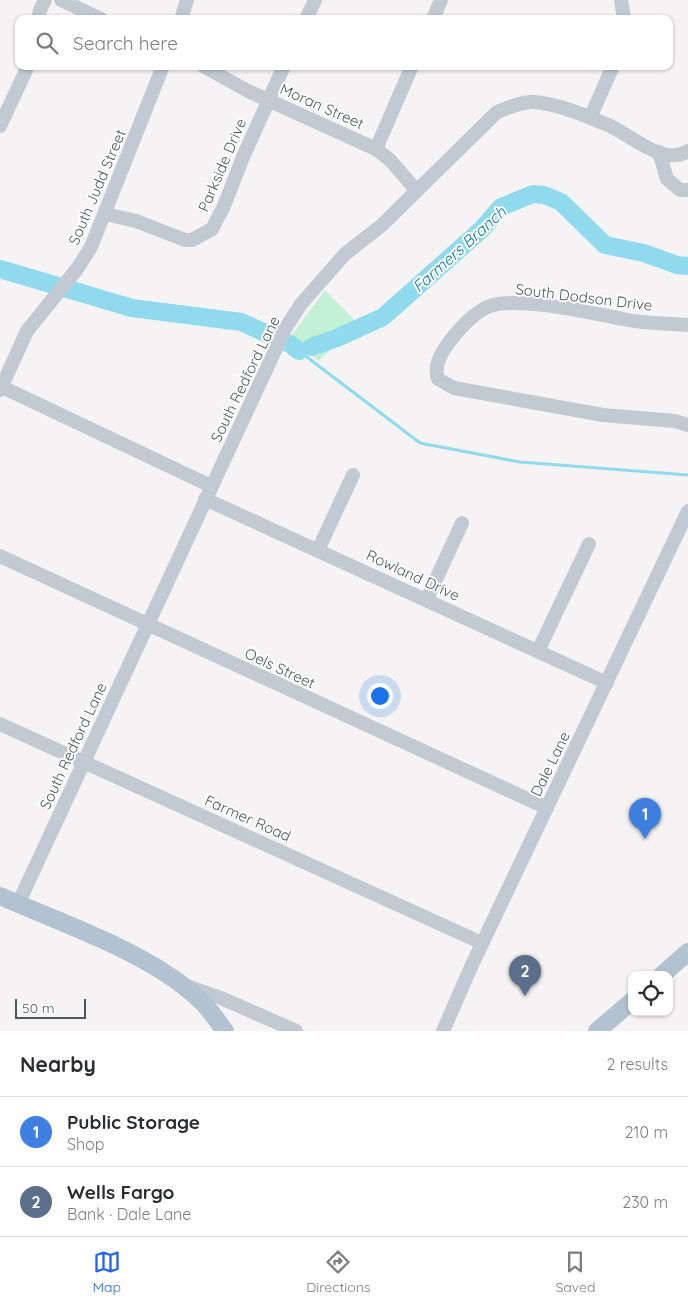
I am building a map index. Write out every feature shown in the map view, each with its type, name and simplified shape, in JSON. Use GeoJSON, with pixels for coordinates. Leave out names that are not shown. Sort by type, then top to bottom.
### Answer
{"type":"FeatureCollection","features":[{"type":"Feature","properties":{"kind":"main road"},"geometry":{"type":"LineString","coordinates":[[0,896],[120,949],[180,984],[201,1000],[225,1031]]}},
{"type":"Feature","properties":{"kind":"main road"},"geometry":{"type":"LineString","coordinates":[[667,971],[688,952]]}},
{"type":"Feature","properties":{"kind":"main road"},"geometry":{"type":"LineString","coordinates":[[597,1031],[628,1004]]}},
{"type":"Feature","properties":{"kind":"street"},"geometry":{"type":"LineString","coordinates":[[39,15],[45,0]]}},
{"type":"Feature","properties":{"kind":"street"},"geometry":{"type":"LineString","coordinates":[[61,0],[93,15]]}},
{"type":"Feature","properties":{"kind":"street"},"geometry":{"type":"LineString","coordinates":[[182,15],[187,0]]}},
{"type":"Feature","properties":{"kind":"street"},"geometry":{"type":"LineString","coordinates":[[308,15],[315,0]]}},
{"type":"Feature","properties":{"kind":"street"},"geometry":{"type":"LineString","coordinates":[[435,15],[441,0]]}},
{"type":"Feature","properties":{"kind":"street"},"geometry":{"type":"LineString","coordinates":[[621,0],[623,15]]}},
{"type":"Feature","properties":{"kind":"street"},"geometry":{"type":"LineString","coordinates":[[0,126],[26,70]]}},
{"type":"Feature","properties":{"kind":"street","name":"South Judd Street"},"geometry":{"type":"LineString","coordinates":[[0,388],[27,330],[67,281],[91,247],[106,214],[161,70]]}},
{"type":"Feature","properties":{"kind":"street","name":"Moran Street"},"geometry":{"type":"LineString","coordinates":[[211,70],[268,100],[376,149],[390,160],[416,190]]}},
{"type":"Feature","properties":{"kind":"street","name":"Parkside Drive"},"geometry":{"type":"LineString","coordinates":[[106,214],[136,221],[185,240],[192,240],[205,234],[212,228],[224,206],[282,70]]}},
{"type":"Feature","properties":{"kind":"street"},"geometry":{"type":"LineString","coordinates":[[376,149],[410,70]]}},
{"type":"Feature","properties":{"kind":"street"},"geometry":{"type":"LineString","coordinates":[[590,118],[611,70]]}},
{"type":"Feature","properties":{"kind":"street","name":"South Redford Lane"},"geometry":{"type":"LineString","coordinates":[[18,904],[273,352],[301,304],[345,254],[382,225],[496,112],[531,102],[554,105],[610,126],[647,148],[674,156],[688,152]]}},
{"type":"Feature","properties":{"kind":"street"},"geometry":{"type":"LineString","coordinates":[[660,152],[667,179],[680,190],[688,190]]}},
{"type":"Feature","properties":{"kind":"street","name":"South Dodson Drive"},"geometry":{"type":"LineString","coordinates":[[688,325],[624,320],[545,306],[500,304],[488,307],[471,318],[442,353],[436,367],[436,376],[454,388],[603,415],[675,421],[688,425]]}},
{"type":"Feature","properties":{"kind":"street","name":"Rowland Drive"},"geometry":{"type":"LineString","coordinates":[[0,388],[208,492],[318,550],[607,684]]}},
{"type":"Feature","properties":{"kind":"street"},"geometry":{"type":"LineString","coordinates":[[318,550],[353,475]]}},
{"type":"Feature","properties":{"kind":"street","name":"Dale Lane"},"geometry":{"type":"LineString","coordinates":[[443,1031],[482,943],[688,511]]}},
{"type":"Feature","properties":{"kind":"street"},"geometry":{"type":"LineString","coordinates":[[427,599],[462,523]]}},
{"type":"Feature","properties":{"kind":"street"},"geometry":{"type":"LineString","coordinates":[[538,651],[589,544]]}},
{"type":"Feature","properties":{"kind":"street","name":"Oels Street"},"geometry":{"type":"LineString","coordinates":[[0,556],[547,808]]}},
{"type":"Feature","properties":{"kind":"street","name":"Farmer Road"},"geometry":{"type":"LineString","coordinates":[[0,724],[482,943]]}},
{"type":"Feature","properties":{"kind":"street"},"geometry":{"type":"LineString","coordinates":[[180,984],[221,998],[296,1031]]}},
{"type":"Feature","properties":{"kind":"green space"},"geometry":{"type":"Polygon","coordinates":[[[325,290],[359,325],[318,361],[292,335],[325,290]]]}},
{"type":"Feature","properties":{"kind":"waterway","name":"Farmers Branch"},"geometry":{"type":"LineString","coordinates":[[311,347],[337,338],[383,317],[482,229],[501,207],[533,194],[544,195],[561,202],[605,245],[644,253],[677,265],[688,266]]}},
{"type":"Feature","properties":{"kind":"waterway","name":"Farmers Branch"},"geometry":{"type":"LineString","coordinates":[[0,269],[132,308],[241,322],[290,344],[299,351]]}},
{"type":"Feature","properties":{"kind":"waterway"},"geometry":{"type":"LineString","coordinates":[[300,351],[307,349]]}},
{"type":"Feature","properties":{"kind":"waterway"},"geometry":{"type":"LineString","coordinates":[[299,351],[420,443],[520,462],[688,475]]}},
{"type":"Feature","properties":{"kind":"place","name":"Public Storage"},"geometry":{"type":"Point","coordinates":[645,839]}},
{"type":"Feature","properties":{"kind":"place","name":"Wells Fargo"},"geometry":{"type":"Point","coordinates":[525,996]}}]}
